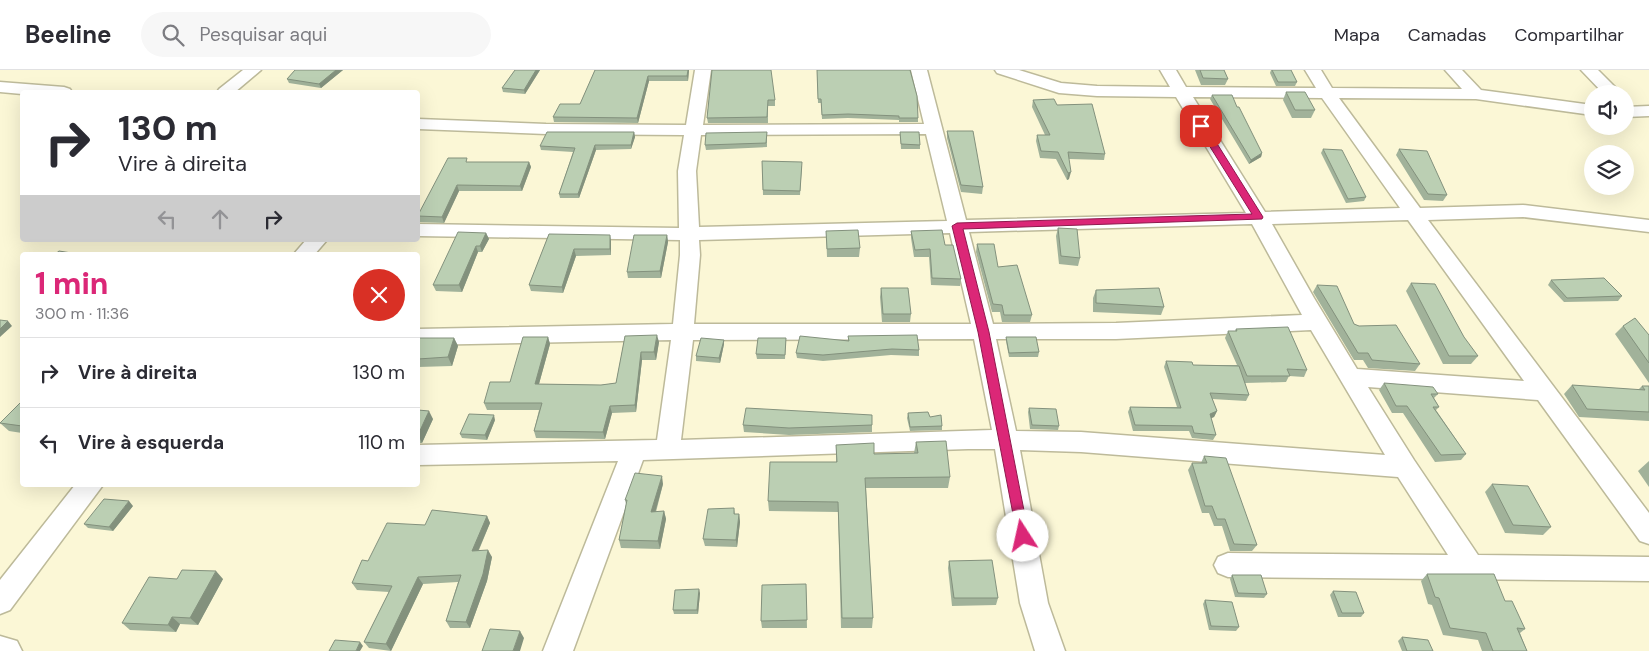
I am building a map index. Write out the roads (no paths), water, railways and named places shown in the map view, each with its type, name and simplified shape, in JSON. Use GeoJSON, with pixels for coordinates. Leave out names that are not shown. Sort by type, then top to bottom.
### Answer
{"type":"FeatureCollection","features":[{"type":"Feature","properties":{"kind":"street"},"geometry":{"type":"LineString","coordinates":[[228,90],[253,70]]}},
{"type":"Feature","properties":{"kind":"street"},"geometry":{"type":"LineString","coordinates":[[668,449],[683,332],[690,255],[687,171],[703,70]]}},
{"type":"Feature","properties":{"kind":"street"},"geometry":{"type":"LineString","coordinates":[[919,70],[932,129],[984,332],[1006,440],[1034,603],[1050,651]]}},
{"type":"Feature","properties":{"kind":"street"},"geometry":{"type":"LineString","coordinates":[[1003,70],[1059,88],[1097,91],[1476,94],[1584,109]]}},
{"type":"Feature","properties":{"kind":"street"},"geometry":{"type":"LineString","coordinates":[[1168,70],[1258,217],[1317,322],[1404,467],[1471,567]]}},
{"type":"Feature","properties":{"kind":"street"},"geometry":{"type":"LineString","coordinates":[[1312,70],[1341,115],[1649,533]]}},
{"type":"Feature","properties":{"kind":"street"},"geometry":{"type":"LineString","coordinates":[[1453,70],[1476,94]]}},
{"type":"Feature","properties":{"kind":"street"},"geometry":{"type":"LineString","coordinates":[[1589,70],[1605,85]]}},
{"type":"Feature","properties":{"kind":"street"},"geometry":{"type":"LineString","coordinates":[[0,87],[38,90]]}},
{"type":"Feature","properties":{"kind":"street"},"geometry":{"type":"LineString","coordinates":[[420,124],[492,128],[694,131],[932,129]]}},
{"type":"Feature","properties":{"kind":"street"},"geometry":{"type":"LineString","coordinates":[[420,230],[689,234],[1523,211],[1649,226]]}},
{"type":"Feature","properties":{"kind":"street"},"geometry":{"type":"LineString","coordinates":[[306,252],[315,242]]}},
{"type":"Feature","properties":{"kind":"street"},"geometry":{"type":"LineString","coordinates":[[420,337],[683,332],[1116,330],[1317,322]]}},
{"type":"Feature","properties":{"kind":"street"},"geometry":{"type":"LineString","coordinates":[[1351,377],[1450,382],[1546,392]]}},
{"type":"Feature","properties":{"kind":"street"},"geometry":{"type":"LineString","coordinates":[[420,455],[634,451],[968,438],[1081,442],[1185,452],[1404,467]]}},
{"type":"Feature","properties":{"kind":"street"},"geometry":{"type":"LineString","coordinates":[[558,651],[634,451]]}},
{"type":"Feature","properties":{"kind":"street"},"geometry":{"type":"LineString","coordinates":[[0,601],[88,487]]}},
{"type":"Feature","properties":{"kind":"street"},"geometry":{"type":"LineString","coordinates":[[1228,564],[1649,569]]}},
{"type":"Feature","properties":{"kind":"street"},"geometry":{"type":"LineString","coordinates":[[0,650],[7,651]]}}]}
